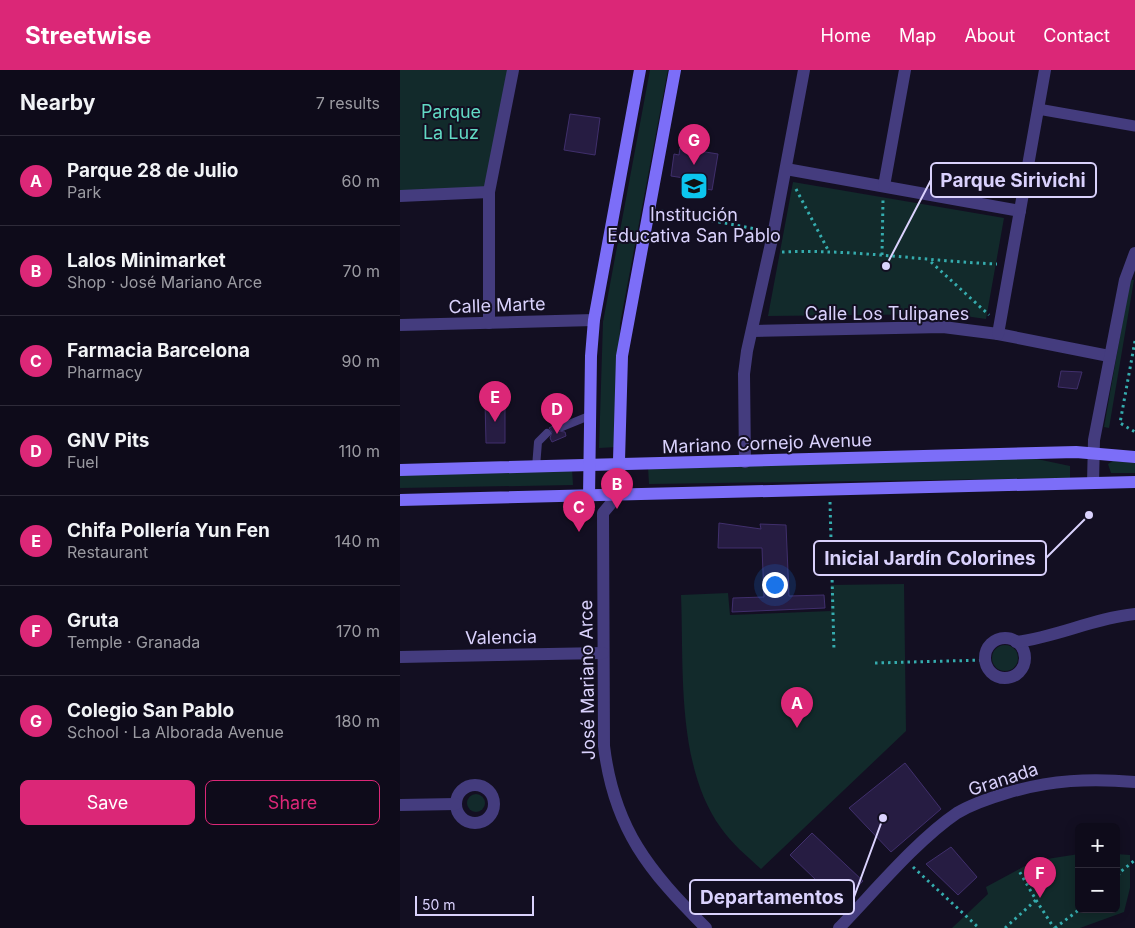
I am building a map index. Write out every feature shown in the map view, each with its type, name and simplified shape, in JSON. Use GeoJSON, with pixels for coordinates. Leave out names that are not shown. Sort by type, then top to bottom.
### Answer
{"type":"FeatureCollection","features":[{"type":"Feature","properties":{"kind":"main road"},"geometry":{"type":"LineString","coordinates":[[589,496],[589,416],[594,320],[640,70]]}},
{"type":"Feature","properties":{"kind":"main road"},"geometry":{"type":"LineString","coordinates":[[618,495],[622,356],[675,70]]}},
{"type":"Feature","properties":{"kind":"main road","name":"Mariano Cornejo Avenue"},"geometry":{"type":"LineString","coordinates":[[400,470],[1092,453],[1135,456]]}},
{"type":"Feature","properties":{"kind":"main road"},"geometry":{"type":"LineString","coordinates":[[400,500],[1135,482]]}},
{"type":"Feature","properties":{"kind":"street"},"geometry":{"type":"LineString","coordinates":[[490,323],[489,192],[512,70]]}},
{"type":"Feature","properties":{"kind":"street"},"geometry":{"type":"LineString","coordinates":[[745,462],[744,374],[774,232],[804,70]]}},
{"type":"Feature","properties":{"kind":"street"},"geometry":{"type":"LineString","coordinates":[[884,186],[905,70]]}},
{"type":"Feature","properties":{"kind":"street"},"geometry":{"type":"LineString","coordinates":[[998,329],[1045,70]]}},
{"type":"Feature","properties":{"kind":"street"},"geometry":{"type":"LineString","coordinates":[[1038,109],[1135,126]]}},
{"type":"Feature","properties":{"kind":"street"},"geometry":{"type":"LineString","coordinates":[[786,169],[1020,211]]}},
{"type":"Feature","properties":{"kind":"street"},"geometry":{"type":"LineString","coordinates":[[400,196],[489,192]]}},
{"type":"Feature","properties":{"kind":"street"},"geometry":{"type":"LineString","coordinates":[[1093,483],[1092,453],[1125,280],[1134,260]]}},
{"type":"Feature","properties":{"kind":"street","name":"Calle Marte"},"geometry":{"type":"LineString","coordinates":[[400,325],[594,320]]}},
{"type":"Feature","properties":{"kind":"street","name":"Calle Los Tulipanes"},"geometry":{"type":"LineString","coordinates":[[752,331],[943,327],[998,329],[1110,356]]}},
{"type":"Feature","properties":{"kind":"street"},"geometry":{"type":"LineString","coordinates":[[589,496],[602,513],[618,495]]}},
{"type":"Feature","properties":{"kind":"street","name":"José Mariano Arce"},"geometry":{"type":"LineString","coordinates":[[602,513],[604,746],[607,771],[625,826],[656,877],[706,928]]}},
{"type":"Feature","properties":{"kind":"street"},"geometry":{"type":"LineString","coordinates":[[1037,639],[1024,654],[1023,666],[1014,675],[1002,678],[990,672],[985,660],[988,647],[993,642],[1005,638],[1016,642],[1037,639],[1092,622],[1135,614]]}},
{"type":"Feature","properties":{"kind":"street"},"geometry":{"type":"LineString","coordinates":[[1016,642],[1024,654]]}},
{"type":"Feature","properties":{"kind":"street","name":"Valencia"},"geometry":{"type":"LineString","coordinates":[[400,656],[603,653]]}},
{"type":"Feature","properties":{"kind":"street","name":"Granada"},"geometry":{"type":"LineString","coordinates":[[839,928],[938,828],[958,813],[1000,795],[1048,782],[1099,779],[1135,782]]}},
{"type":"Feature","properties":{"kind":"street"},"geometry":{"type":"LineString","coordinates":[[400,805],[456,804]]}},
{"type":"Feature","properties":{"kind":"lane"},"geometry":{"type":"LineString","coordinates":[[562,426],[589,416]]}},
{"type":"Feature","properties":{"kind":"lane"},"geometry":{"type":"LineString","coordinates":[[536,467],[538,442],[547,432]]}},
{"type":"Feature","properties":{"kind":"path"},"geometry":{"type":"LineString","coordinates":[[786,169],[828,250]]}},
{"type":"Feature","properties":{"kind":"path"},"geometry":{"type":"LineString","coordinates":[[882,255],[884,186]]}},
{"type":"Feature","properties":{"kind":"path"},"geometry":{"type":"LineString","coordinates":[[648,209],[774,232]]}},
{"type":"Feature","properties":{"kind":"path"},"geometry":{"type":"LineString","coordinates":[[770,252],[828,250],[931,261],[1010,264]]}},
{"type":"Feature","properties":{"kind":"path"},"geometry":{"type":"LineString","coordinates":[[931,261],[998,329]]}},
{"type":"Feature","properties":{"kind":"path"},"geometry":{"type":"LineString","coordinates":[[1135,341],[1120,423],[1135,432]]}},
{"type":"Feature","properties":{"kind":"path"},"geometry":{"type":"LineString","coordinates":[[830,490],[834,651]]}},
{"type":"Feature","properties":{"kind":"path"},"geometry":{"type":"LineString","coordinates":[[875,663],[985,660]]}},
{"type":"Feature","properties":{"kind":"path"},"geometry":{"type":"LineString","coordinates":[[906,860],[979,928]]}},
{"type":"Feature","properties":{"kind":"path"},"geometry":{"type":"LineString","coordinates":[[1120,871],[1135,860]]}},
{"type":"Feature","properties":{"kind":"path"},"geometry":{"type":"LineString","coordinates":[[1018,869],[1054,928],[1075,913]]}},
{"type":"Feature","properties":{"kind":"path"},"geometry":{"type":"LineString","coordinates":[[1005,928],[1036,900]]}},
{"type":"Feature","properties":{"kind":"green space","name":"Parque La Luz"},"geometry":{"type":"Polygon","coordinates":[[[400,70],[513,70],[489,192],[400,196],[400,70]]]}},
{"type":"Feature","properties":{"kind":"green space"},"geometry":{"type":"Polygon","coordinates":[[[650,70],[668,70],[620,324],[617,447],[599,448],[603,322],[650,70]]]}},
{"type":"Feature","properties":{"kind":"green space"},"geometry":{"type":"Polygon","coordinates":[[[793,182],[1004,218],[986,319],[951,314],[768,316],[793,182]]]}},
{"type":"Feature","properties":{"kind":"green space"},"geometry":{"type":"Polygon","coordinates":[[[1130,280],[1134,280],[1109,428],[1104,427],[1130,280]]]}},
{"type":"Feature","properties":{"kind":"green space"},"geometry":{"type":"Polygon","coordinates":[[[1032,458],[1070,466],[1070,478],[649,484],[648,467],[1032,458]]]}},
{"type":"Feature","properties":{"kind":"green space"},"geometry":{"type":"Polygon","coordinates":[[[1113,461],[1135,463],[1135,473],[1111,473],[1108,464],[1113,461]]]}},
{"type":"Feature","properties":{"kind":"green space"},"geometry":{"type":"Polygon","coordinates":[[[572,469],[573,485],[400,488],[400,473],[572,469]]]}},
{"type":"Feature","properties":{"kind":"green space"},"geometry":{"type":"Polygon","coordinates":[[[904,584],[906,731],[761,869],[725,834],[706,803],[696,776],[685,716],[681,595],[728,593],[730,615],[831,611],[831,585],[904,584]]]}},
{"type":"Feature","properties":{"kind":"green space"},"geometry":{"type":"Polygon","coordinates":[[[1005,645],[1014,649],[1018,658],[1014,667],[1005,671],[996,667],[992,658],[996,649],[1005,645]]]}},
{"type":"Feature","properties":{"kind":"green space"},"geometry":{"type":"Polygon","coordinates":[[[476,794],[482,797],[485,803],[482,809],[476,812],[470,809],[467,803],[470,797],[476,794]]]}},
{"type":"Feature","properties":{"kind":"green space"},"geometry":{"type":"Polygon","coordinates":[[[1120,854],[1130,855],[1130,888],[1124,912],[1080,928],[952,928],[988,894],[986,887],[1025,866],[1028,868],[1047,859],[1075,855],[1075,913],[1120,913],[1120,854]]]}},
{"type":"Feature","properties":{"kind":"building"},"geometry":{"type":"Polygon","coordinates":[[[570,114],[600,118],[595,155],[564,150],[570,114]]]}},
{"type":"Feature","properties":{"kind":"building"},"geometry":{"type":"Polygon","coordinates":[[[680,148],[718,154],[712,190],[683,185],[684,178],[671,176],[674,154],[679,155],[680,148]]]}},
{"type":"Feature","properties":{"kind":"building"},"geometry":{"type":"Polygon","coordinates":[[[1061,371],[1082,372],[1077,389],[1058,387],[1061,371]]]}},
{"type":"Feature","properties":{"kind":"building"},"geometry":{"type":"Polygon","coordinates":[[[485,401],[505,401],[505,443],[486,443],[485,401]]]}},
{"type":"Feature","properties":{"kind":"building"},"geometry":{"type":"Polygon","coordinates":[[[557,424],[558,431],[565,432],[566,436],[552,442],[550,438],[552,432],[549,428],[557,424]]]}},
{"type":"Feature","properties":{"kind":"building"},"geometry":{"type":"Polygon","coordinates":[[[719,523],[761,529],[760,524],[786,525],[789,596],[824,595],[825,608],[732,612],[733,598],[764,597],[762,548],[718,548],[719,523]]]}},
{"type":"Feature","properties":{"kind":"building"},"geometry":{"type":"Polygon","coordinates":[[[905,763],[941,809],[891,852],[849,808],[905,763]]]}},
{"type":"Feature","properties":{"kind":"building"},"geometry":{"type":"Polygon","coordinates":[[[812,833],[863,881],[841,904],[790,855],[812,833]]]}},
{"type":"Feature","properties":{"kind":"building"},"geometry":{"type":"Polygon","coordinates":[[[951,847],[977,877],[958,895],[926,864],[951,847]]]}},
{"type":"Feature","properties":{"kind":"place","name":"Colegio San Pablo"},"geometry":{"type":"Point","coordinates":[694,165]}},
{"type":"Feature","properties":{"kind":"place","name":"Institución Educativa San Pablo"},"geometry":{"type":"Point","coordinates":[694,186]}},
{"type":"Feature","properties":{"kind":"place","name":"Parque Sirivichi"},"geometry":{"type":"Point","coordinates":[886,266]}},
{"type":"Feature","properties":{"kind":"place","name":"Chifa Pollería Yun Fen"},"geometry":{"type":"Point","coordinates":[495,422]}},
{"type":"Feature","properties":{"kind":"place","name":"GNV Pits"},"geometry":{"type":"Point","coordinates":[557,434]}},
{"type":"Feature","properties":{"kind":"place","name":"Lalos Minimarket"},"geometry":{"type":"Point","coordinates":[617,509]}},
{"type":"Feature","properties":{"kind":"place","name":"Inicial Jardín Colorines"},"geometry":{"type":"Point","coordinates":[1089,515]}},
{"type":"Feature","properties":{"kind":"place","name":"Farmacia Barcelona"},"geometry":{"type":"Point","coordinates":[579,532]}},
{"type":"Feature","properties":{"kind":"place","name":"Parque 28 de Julio"},"geometry":{"type":"Point","coordinates":[797,728]}},
{"type":"Feature","properties":{"kind":"place","name":"Departamentos"},"geometry":{"type":"Point","coordinates":[883,818]}},
{"type":"Feature","properties":{"kind":"place","name":"Gruta"},"geometry":{"type":"Point","coordinates":[1040,898]}}]}
